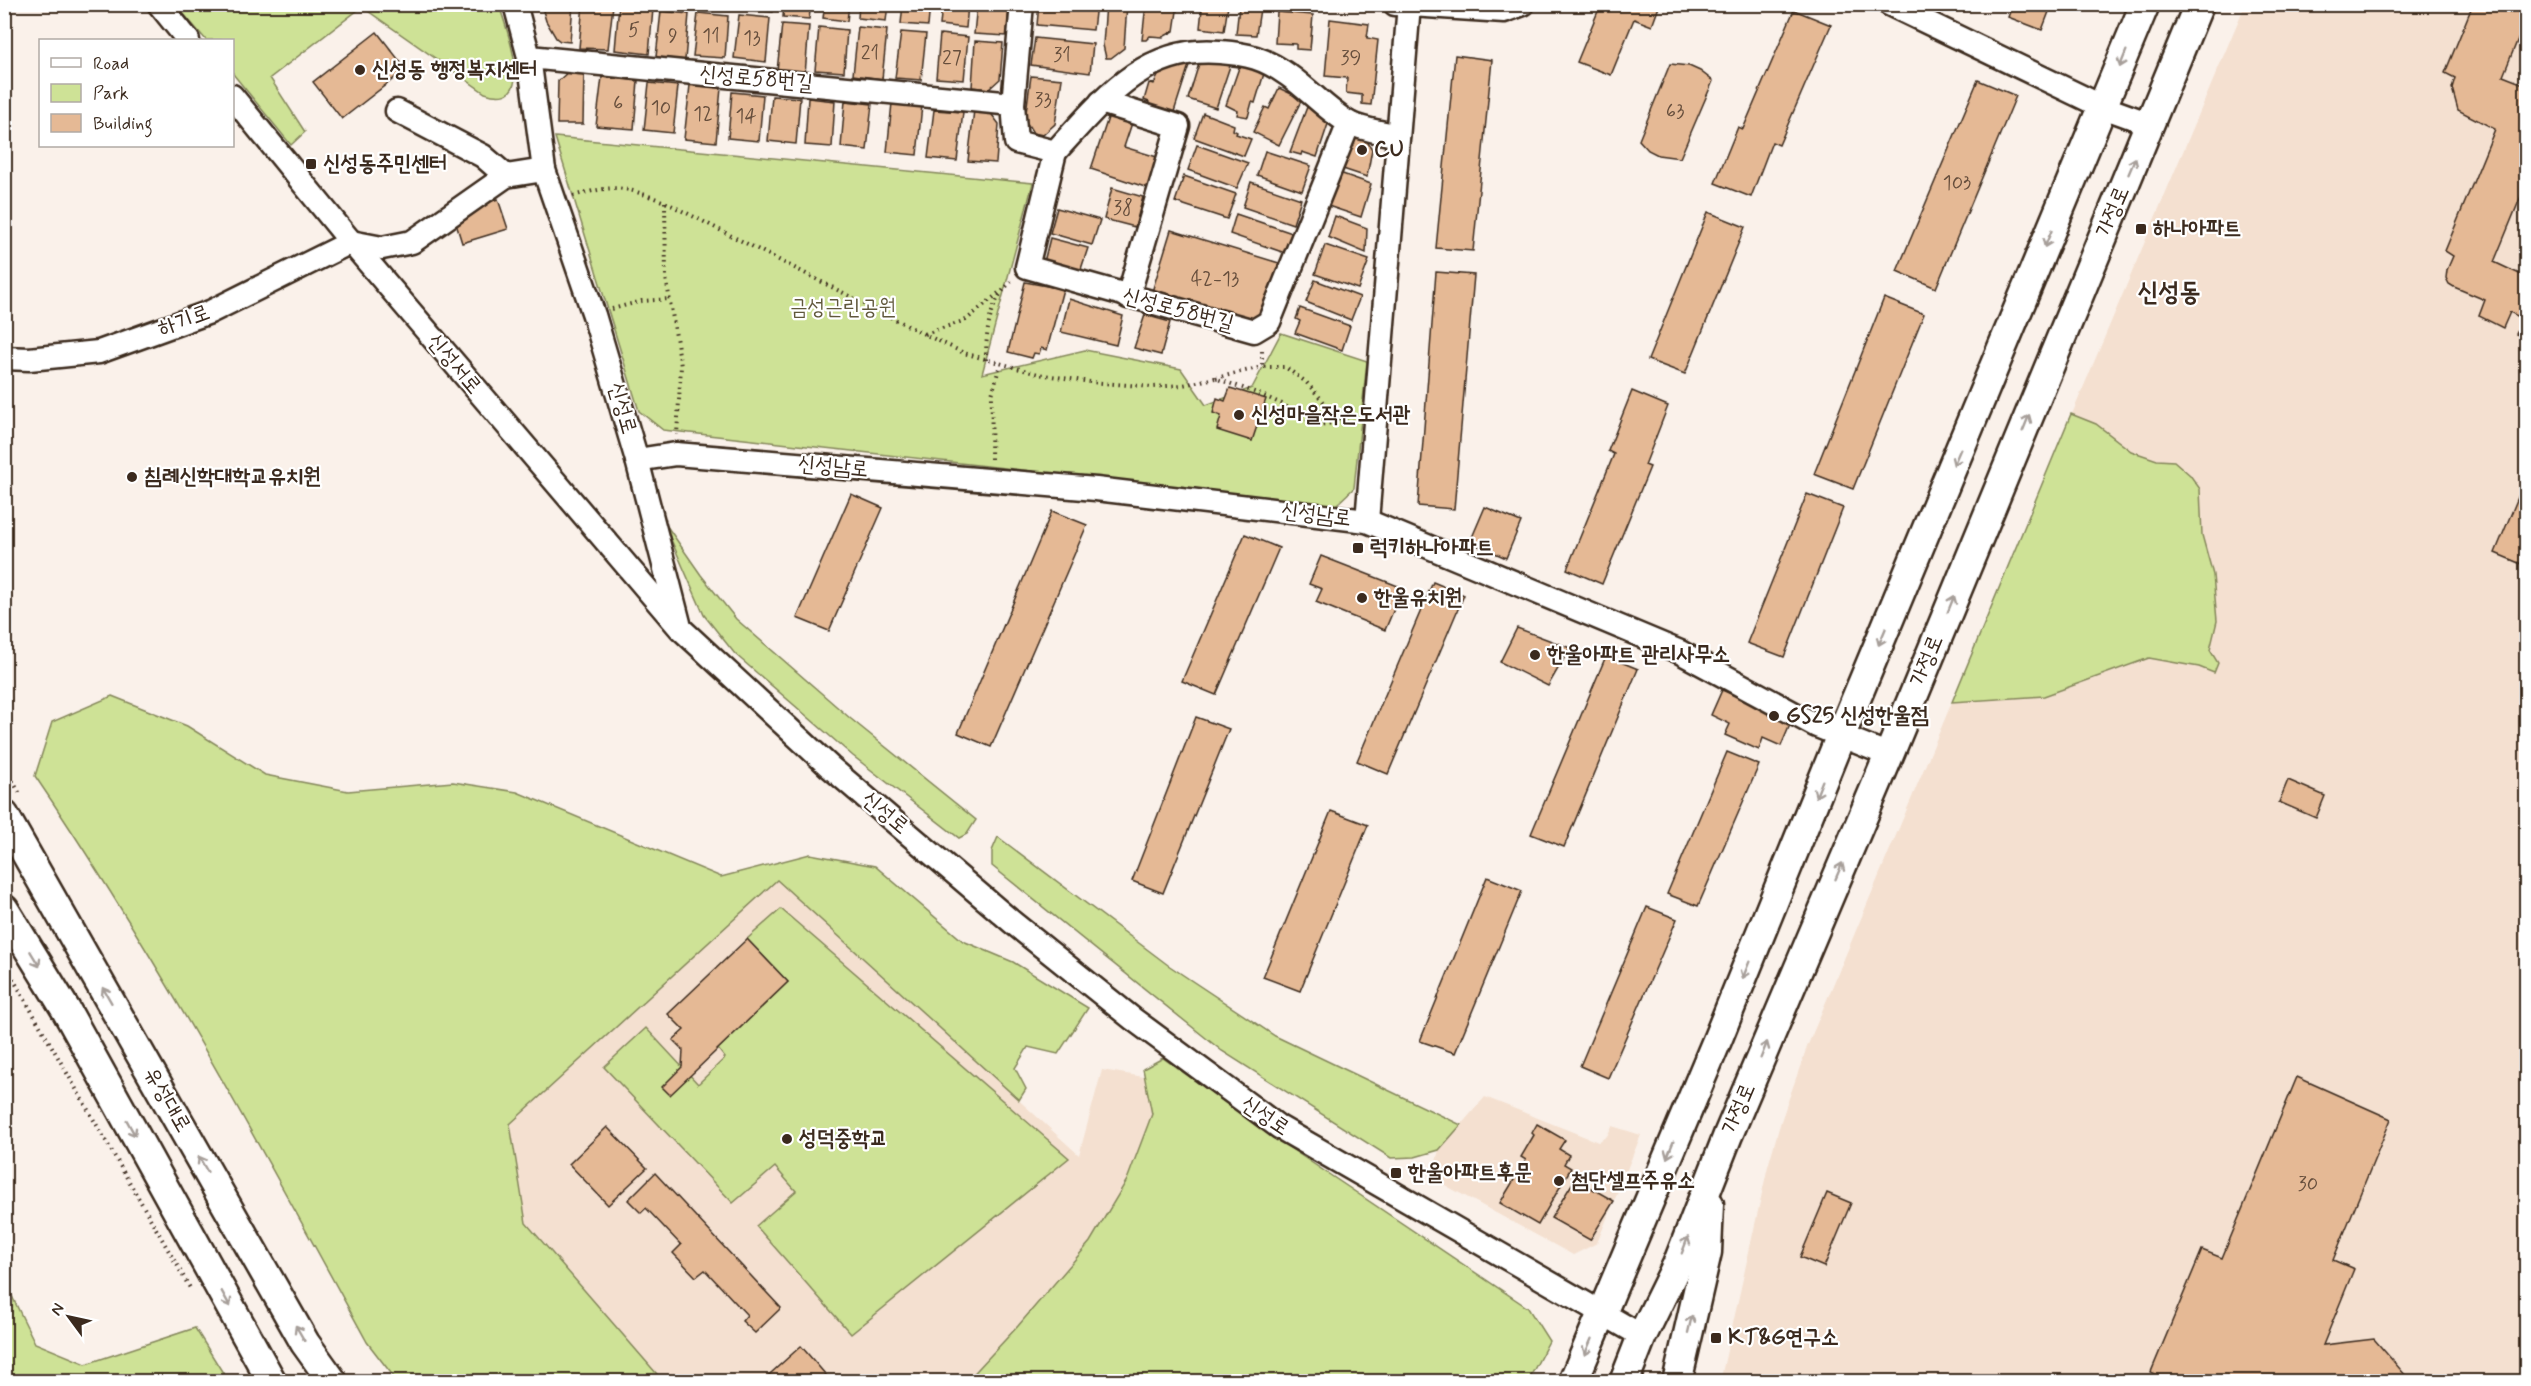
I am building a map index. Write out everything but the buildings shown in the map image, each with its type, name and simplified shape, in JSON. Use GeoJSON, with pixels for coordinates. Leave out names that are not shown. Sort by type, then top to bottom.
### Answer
{"type":"FeatureCollection","features":[{"type":"Feature","properties":{"kind":"main road"},"geometry":{"type":"LineString","coordinates":[[1573,1382],[1718,1038],[1841,735],[2145,4]]}},
{"type":"Feature","properties":{"kind":"main road","name":"가정로"},"geometry":{"type":"LineString","coordinates":[[1624,1382],[1642,1336],[1677,1265],[1709,1182],[1889,755],[2199,4]]}},
{"type":"Feature","properties":{"kind":"main road","name":"유성대로"},"geometry":{"type":"LineString","coordinates":[[4,815],[306,1343],[333,1382]]}},
{"type":"Feature","properties":{"kind":"main road","name":"유성대로"},"geometry":{"type":"LineString","coordinates":[[4,909],[66,1010],[272,1382]]}},
{"type":"Feature","properties":{"kind":"main road"},"geometry":{"type":"LineString","coordinates":[[1677,1382],[1707,1252],[1709,1182]]}},
{"type":"Feature","properties":{"kind":"street"},"geometry":{"type":"LineString","coordinates":[[159,4],[187,39]]}},
{"type":"Feature","properties":{"kind":"street","name":"신성로"},"geometry":{"type":"LineString","coordinates":[[515,4],[529,57],[544,170],[594,315],[637,460],[680,628],[830,767],[1012,922],[1166,1046],[1279,1127],[1642,1336]]}},
{"type":"Feature","properties":{"kind":"street"},"geometry":{"type":"LineString","coordinates":[[1022,4],[1013,104],[1016,142],[1055,152]]}},
{"type":"Feature","properties":{"kind":"street","name":"신성남로"},"geometry":{"type":"LineString","coordinates":[[637,460],[676,454],[992,480],[1096,489],[1366,521],[1398,136],[1404,5],[1504,11],[1522,4]]}},
{"type":"Feature","properties":{"kind":"street"},"geometry":{"type":"LineString","coordinates":[[1889,4],[2103,107],[2150,124]]}},
{"type":"Feature","properties":{"kind":"street"},"geometry":{"type":"LineString","coordinates":[[1027,267],[1055,152],[1101,102],[1132,75],[1173,54],[1206,50],[1251,55],[1287,74],[1349,123],[1398,136]]}},
{"type":"Feature","properties":{"kind":"street","name":"신성로58번길"},"geometry":{"type":"LineString","coordinates":[[529,57],[1013,104]]}},
{"type":"Feature","properties":{"kind":"street","name":"신성서로"},"geometry":{"type":"LineString","coordinates":[[234,98],[351,242],[680,628]]}},
{"type":"Feature","properties":{"kind":"street"},"geometry":{"type":"LineString","coordinates":[[1101,102],[1178,126],[1128,297]]}},
{"type":"Feature","properties":{"kind":"street"},"geometry":{"type":"LineString","coordinates":[[397,111],[483,156],[506,176]]}},
{"type":"Feature","properties":{"kind":"street","name":"신성로58번길"},"geometry":{"type":"LineString","coordinates":[[1027,267],[1254,331],[1269,322],[1349,123]]}},
{"type":"Feature","properties":{"kind":"street"},"geometry":{"type":"LineString","coordinates":[[351,242],[382,248],[412,242],[506,176],[544,170]]}},
{"type":"Feature","properties":{"kind":"street","name":"하기로"},"geometry":{"type":"LineString","coordinates":[[4,358],[29,359],[99,352],[210,312],[351,242]]}},
{"type":"Feature","properties":{"kind":"street"},"geometry":{"type":"LineString","coordinates":[[1366,521],[1680,652],[1817,726],[1889,755]]}},
{"type":"Feature","properties":{"kind":"path"},"geometry":{"type":"LineString","coordinates":[[556,200],[600,188],[625,188],[665,202],[924,334],[1000,364],[1038,374],[1090,382],[1153,387],[1183,385],[1262,367],[1285,367],[1306,382],[1341,421]]}},
{"type":"Feature","properties":{"kind":"path"},"geometry":{"type":"LineString","coordinates":[[665,202],[666,278],[681,366],[676,454]]}},
{"type":"Feature","properties":{"kind":"path"},"geometry":{"type":"LineString","coordinates":[[924,334],[966,320],[1027,267]]}},
{"type":"Feature","properties":{"kind":"path"},"geometry":{"type":"LineString","coordinates":[[986,360],[986,333],[994,304],[1006,286]]}},
{"type":"Feature","properties":{"kind":"path"},"geometry":{"type":"LineString","coordinates":[[594,315],[642,301],[670,299]]}},
{"type":"Feature","properties":{"kind":"path"},"geometry":{"type":"LineString","coordinates":[[1261,327],[1262,367]]}},
{"type":"Feature","properties":{"kind":"path"},"geometry":{"type":"LineString","coordinates":[[992,480],[990,417],[992,395],[1000,364]]}},
{"type":"Feature","properties":{"kind":"path"},"geometry":{"type":"LineString","coordinates":[[1215,378],[1282,404],[1316,425],[1341,421],[1375,421]]}},
{"type":"Feature","properties":{"kind":"path"},"geometry":{"type":"LineString","coordinates":[[4,963],[194,1296]]}},
{"type":"Feature","properties":{"kind":"shaded area"},"geometry":{"type":"Polygon","coordinates":[[[2245,5],[2526,5],[2526,1381],[1720,1382],[1768,1166],[1781,1121],[1807,1047],[1952,702],[2044,696],[2149,658],[2199,667],[2213,673],[2218,663],[2004,575],[2245,5]]]}},
{"type":"Feature","properties":{"kind":"shaded area","name":"성덕중학교"},"geometry":{"type":"Polygon","coordinates":[[[777,880],[1079,1155],[1102,1070],[1144,1077],[1152,1114],[1127,1180],[1090,1242],[1019,1326],[965,1382],[663,1381],[526,1223],[510,1124],[777,880]]]}},
{"type":"Feature","properties":{"kind":"shaded area"},"geometry":{"type":"Polygon","coordinates":[[[1485,1097],[1598,1142],[1607,1136],[1612,1126],[1641,1135],[1597,1243],[1573,1255],[1432,1178],[1439,1150],[1485,1097]]]}},
{"type":"Feature","properties":{"kind":"green space"},"geometry":{"type":"Polygon","coordinates":[[[176,5],[499,5],[512,48],[515,79],[511,90],[501,95],[485,93],[362,7],[270,78],[305,132],[291,145],[234,75],[234,39],[205,39],[176,5]]]}},
{"type":"Feature","properties":{"kind":"green space","name":"금성근린공원"},"geometry":{"type":"Polygon","coordinates":[[[555,137],[1033,183],[982,374],[1085,350],[1181,369],[1206,405],[1252,388],[1281,333],[1367,361],[1354,488],[1336,505],[663,430],[639,411],[555,137]]]}},
{"type":"Feature","properties":{"kind":"green space"},"geometry":{"type":"Polygon","coordinates":[[[2071,414],[2096,424],[2131,451],[2157,460],[2174,461],[2190,475],[2200,489],[2202,535],[2213,575],[2217,621],[2210,650],[2218,663],[2214,673],[2199,667],[2149,658],[2044,696],[1952,702],[2071,414]]]}},
{"type":"Feature","properties":{"kind":"green space"},"geometry":{"type":"Polygon","coordinates":[[[662,519],[701,575],[736,619],[851,719],[976,820],[967,834],[959,838],[853,756],[735,654],[704,615],[662,519]]]}},
{"type":"Feature","properties":{"kind":"green space"},"geometry":{"type":"Polygon","coordinates":[[[112,696],[187,726],[265,775],[348,791],[453,782],[517,792],[721,877],[810,854],[875,866],[963,941],[1013,962],[1088,1008],[1058,1054],[1028,1047],[1015,1068],[1026,1089],[1019,1100],[777,880],[510,1124],[526,1223],[663,1381],[397,1381],[367,1342],[208,1055],[124,914],[35,776],[52,722],[112,696]]]}},
{"type":"Feature","properties":{"kind":"green space"},"geometry":{"type":"Polygon","coordinates":[[[998,837],[1168,965],[1275,1036],[1461,1125],[1439,1150],[1415,1157],[1391,1158],[1222,1051],[992,866],[992,851],[998,837]]]}},
{"type":"Feature","properties":{"kind":"green space"},"geometry":{"type":"Polygon","coordinates":[[[781,909],[1069,1158],[851,1334],[756,1226],[796,1191],[775,1167],[733,1203],[604,1067],[646,1028],[698,1084],[725,1058],[718,1049],[788,982],[747,939],[781,909]]]}},
{"type":"Feature","properties":{"kind":"green space"},"geometry":{"type":"Polygon","coordinates":[[[1163,1058],[1281,1142],[1528,1308],[1549,1341],[1528,1381],[966,1382],[1090,1242],[1127,1180],[1152,1114],[1143,1069],[1163,1058]]]}},
{"type":"Feature","properties":{"kind":"green space"},"geometry":{"type":"Polygon","coordinates":[[[5,1282],[35,1343],[86,1364],[195,1328],[228,1381],[5,1381],[5,1282]]]}},
{"type":"Feature","properties":{"kind":"place","name":"신성동 행정복지센터"},"geometry":{"type":"Point","coordinates":[360,70]}},
{"type":"Feature","properties":{"kind":"place","name":"CU"},"geometry":{"type":"Point","coordinates":[1362,150]}},
{"type":"Feature","properties":{"kind":"place","name":"신성동주민센터"},"geometry":{"type":"Point","coordinates":[311,164]}},
{"type":"Feature","properties":{"kind":"place","name":"하나아파트"},"geometry":{"type":"Point","coordinates":[2141,229]}},
{"type":"Feature","properties":{"kind":"place","name":"신성마을작은도서관"},"geometry":{"type":"Point","coordinates":[1239,415]}},
{"type":"Feature","properties":{"kind":"place","name":"침례신학대학교유치원"},"geometry":{"type":"Point","coordinates":[132,477]}},
{"type":"Feature","properties":{"kind":"place","name":"럭키하나아파트"},"geometry":{"type":"Point","coordinates":[1358,548]}},
{"type":"Feature","properties":{"kind":"place","name":"한울유치원"},"geometry":{"type":"Point","coordinates":[1362,598]}},
{"type":"Feature","properties":{"kind":"place","name":"한울아파트 관리사무소"},"geometry":{"type":"Point","coordinates":[1535,655]}},
{"type":"Feature","properties":{"kind":"place","name":"GS25 신성한울점"},"geometry":{"type":"Point","coordinates":[1774,716]}},
{"type":"Feature","properties":{"kind":"place","name":"성덕중학교"},"geometry":{"type":"Point","coordinates":[787,1139]}},
{"type":"Feature","properties":{"kind":"place","name":"한울아파트후문"},"geometry":{"type":"Point","coordinates":[1396,1173]}},
{"type":"Feature","properties":{"kind":"place","name":"첨단셀프주유소"},"geometry":{"type":"Point","coordinates":[1559,1181]}},
{"type":"Feature","properties":{"kind":"place","name":"KT&G연구소"},"geometry":{"type":"Point","coordinates":[1716,1338]}},
{"type":"Feature","properties":{"kind":"district","name":"신성동"},"geometry":{"type":"Point","coordinates":[2169,293]}}]}
